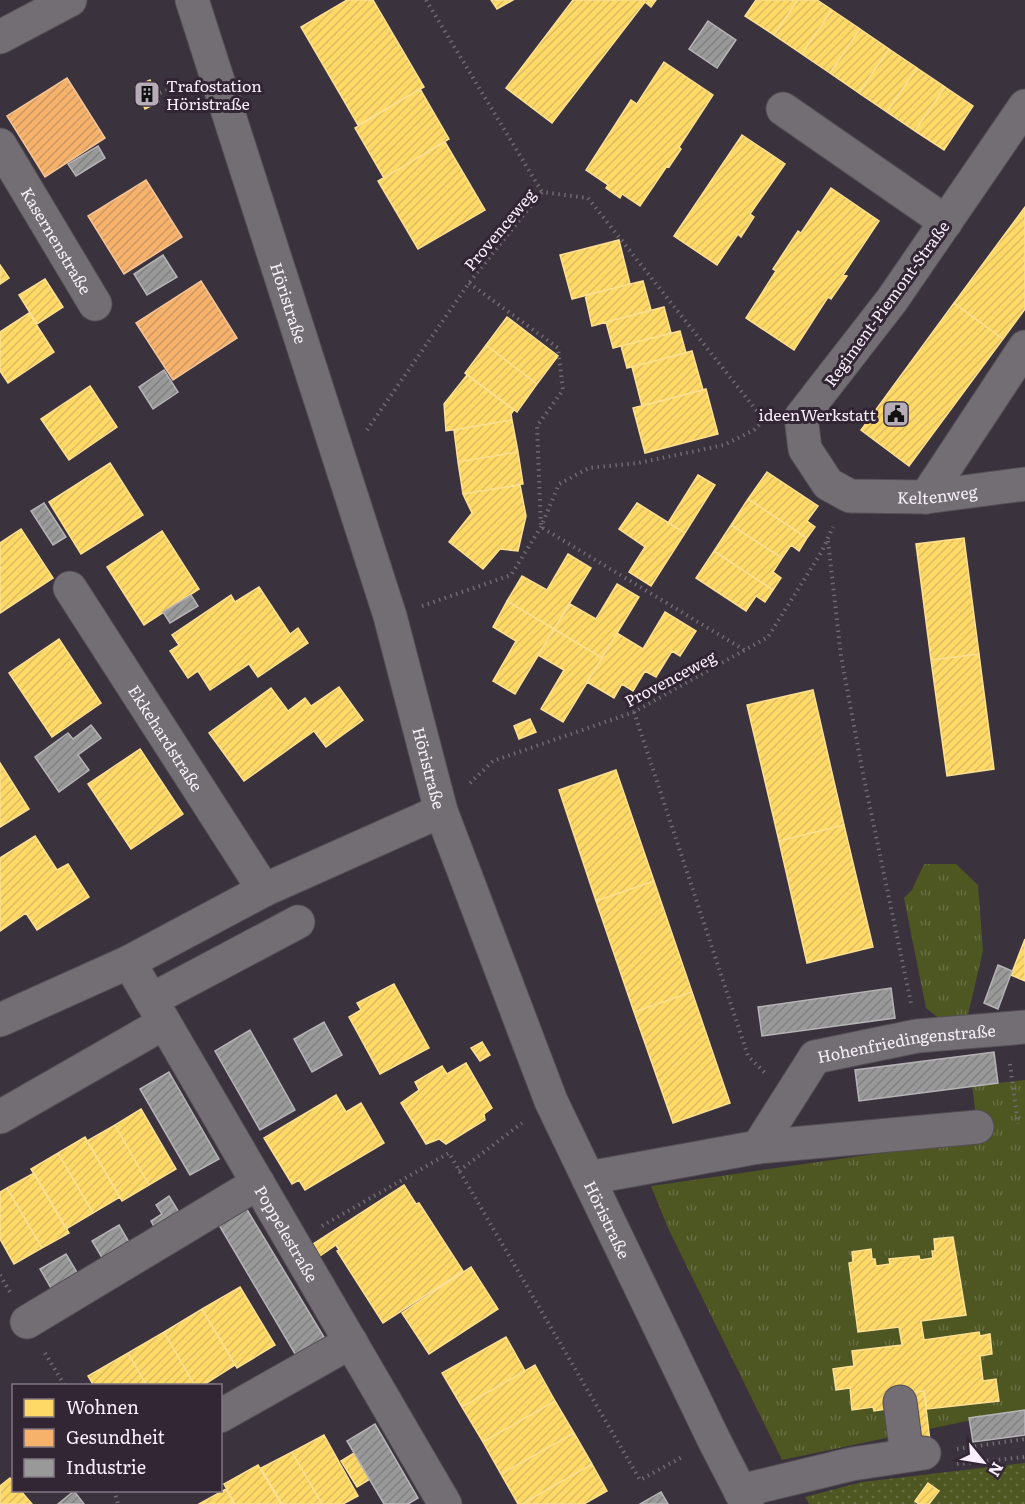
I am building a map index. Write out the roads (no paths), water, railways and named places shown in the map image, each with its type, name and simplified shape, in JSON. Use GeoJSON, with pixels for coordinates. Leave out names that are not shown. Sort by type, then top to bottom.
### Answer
{"type":"FeatureCollection","features":[{"type":"Feature","properties":{"kind":"street"},"geometry":{"type":"LineString","coordinates":[[0,37],[70,0]]}},
{"type":"Feature","properties":{"kind":"street","name":"Höristraße"},"geometry":{"type":"LineString","coordinates":[[192,0],[390,616],[441,811],[551,1101],[745,1500]]}},
{"type":"Feature","properties":{"kind":"street","name":"Regiment-Piemont-Straße"},"geometry":{"type":"LineString","coordinates":[[850,496],[828,484],[805,449],[801,417],[892,300],[1025,106]]}},
{"type":"Feature","properties":{"kind":"street"},"geometry":{"type":"LineString","coordinates":[[783,108],[946,222]]}},
{"type":"Feature","properties":{"kind":"street","name":"Kasernenstraße"},"geometry":{"type":"LineString","coordinates":[[0,145],[95,304]]}},
{"type":"Feature","properties":{"kind":"street"},"geometry":{"type":"LineString","coordinates":[[926,496],[1025,346]]}},
{"type":"Feature","properties":{"kind":"street","name":"Keltenweg"},"geometry":{"type":"LineString","coordinates":[[850,496],[926,496],[1025,484]]}},
{"type":"Feature","properties":{"kind":"street","name":"Ekkehardstraße"},"geometry":{"type":"LineString","coordinates":[[70,588],[264,890]]}},
{"type":"Feature","properties":{"kind":"street"},"geometry":{"type":"LineString","coordinates":[[0,1020],[129,962],[264,890],[441,811]]}},
{"type":"Feature","properties":{"kind":"street"},"geometry":{"type":"LineString","coordinates":[[0,1117],[298,922]]}},
{"type":"Feature","properties":{"kind":"street","name":"Poppelestraße"},"geometry":{"type":"LineString","coordinates":[[129,962],[351,1342],[436,1501]]}},
{"type":"Feature","properties":{"kind":"street","name":"Hohenfriedingenstraße"},"geometry":{"type":"LineString","coordinates":[[758,1147],[815,1057],[917,1036],[1015,1029]]}},
{"type":"Feature","properties":{"kind":"street"},"geometry":{"type":"LineString","coordinates":[[588,1178],[758,1147],[977,1127]]}},
{"type":"Feature","properties":{"kind":"street"},"geometry":{"type":"LineString","coordinates":[[27,1322],[258,1183]]}},
{"type":"Feature","properties":{"kind":"street"},"geometry":{"type":"LineString","coordinates":[[222,1415],[351,1342]]}},
{"type":"Feature","properties":{"kind":"street"},"geometry":{"type":"LineString","coordinates":[[745,1500],[852,1464],[916,1454],[900,1402]]}},
{"type":"Feature","properties":{"kind":"place","name":"Trafostation Höristraße"},"geometry":{"type":"Point","coordinates":[147,94]}},
{"type":"Feature","properties":{"kind":"place","name":"ideenWerkstatt"},"geometry":{"type":"Point","coordinates":[896,414]}}]}
